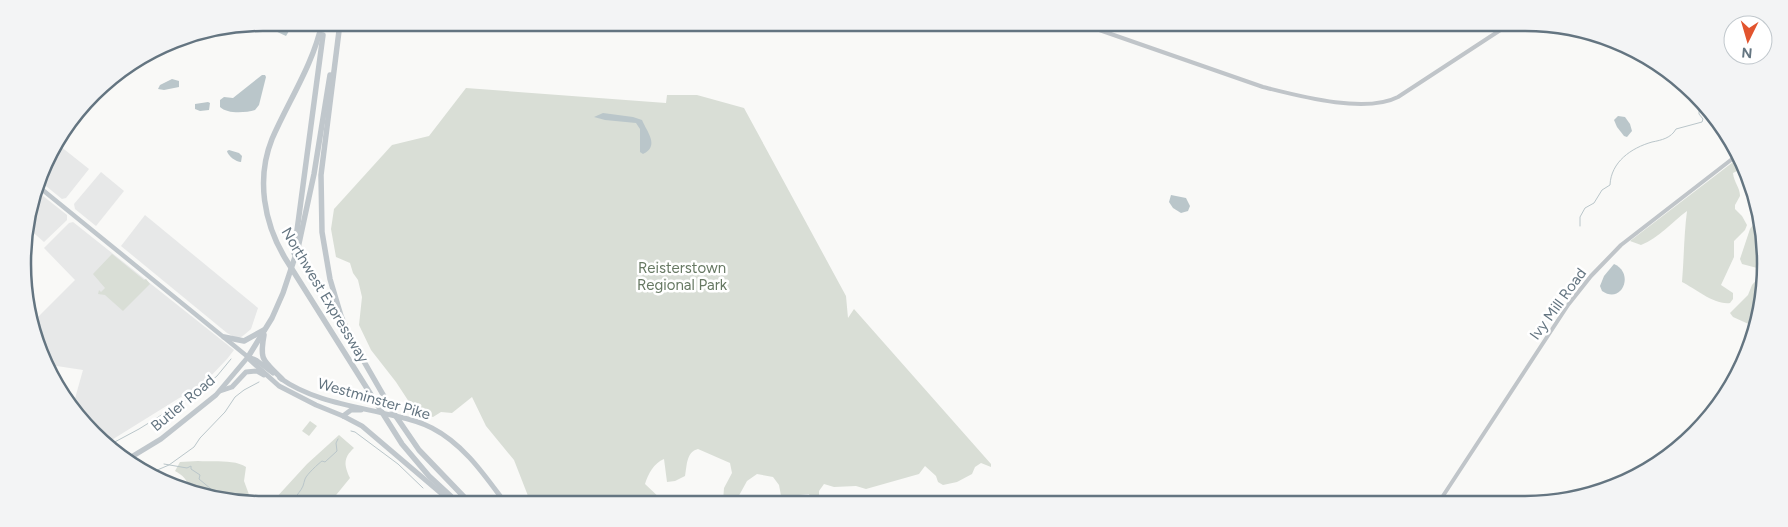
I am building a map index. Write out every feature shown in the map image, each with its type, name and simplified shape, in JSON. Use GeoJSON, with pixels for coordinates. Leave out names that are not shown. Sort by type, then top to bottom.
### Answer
{"type":"FeatureCollection","features":[{"type":"Feature","properties":{"kind":"highway","name":"Northwest Expressway"},"geometry":{"type":"LineString","coordinates":[[321,31],[314,53],[278,126],[269,151],[264,188],[268,222],[285,258],[402,444],[429,476],[450,496]]}},
{"type":"Feature","properties":{"kind":"highway"},"geometry":{"type":"LineString","coordinates":[[294,258],[322,31]]}},
{"type":"Feature","properties":{"kind":"highway"},"geometry":{"type":"LineString","coordinates":[[248,357],[278,305],[298,248],[314,174],[339,32]]}},
{"type":"Feature","properties":{"kind":"highway","name":"Northwest Expressway"},"geometry":{"type":"LineString","coordinates":[[339,32],[321,175],[320,198],[324,248],[335,296],[351,339],[399,422],[419,450],[463,496]]}},
{"type":"Feature","properties":{"kind":"highway"},"geometry":{"type":"LineString","coordinates":[[224,337],[244,341],[264,330]]}},
{"type":"Feature","properties":{"kind":"highway"},"geometry":{"type":"LineString","coordinates":[[264,330],[261,346],[262,356],[280,382]]}},
{"type":"Feature","properties":{"kind":"highway","name":"Westminster Pike"},"geometry":{"type":"LineString","coordinates":[[248,357],[256,360],[280,382],[309,403],[344,416],[372,433],[444,496]]}},
{"type":"Feature","properties":{"kind":"highway","name":"Butler Road"},"geometry":{"type":"LineString","coordinates":[[133,456],[166,435],[219,392],[248,357]]}},
{"type":"Feature","properties":{"kind":"highway"},"geometry":{"type":"LineString","coordinates":[[219,392],[232,387],[246,372],[252,371],[280,382]]}},
{"type":"Feature","properties":{"kind":"highway","name":"Westminster Pike"},"geometry":{"type":"LineString","coordinates":[[280,382],[330,400],[408,420],[425,428],[431,427],[451,440],[467,454],[500,496]]}},
{"type":"Feature","properties":{"kind":"highway"},"geometry":{"type":"LineString","coordinates":[[309,403],[314,399],[330,400]]}},
{"type":"Feature","properties":{"kind":"highway"},"geometry":{"type":"LineString","coordinates":[[338,402],[344,416]]}},
{"type":"Feature","properties":{"kind":"highway"},"geometry":{"type":"LineString","coordinates":[[344,416],[351,410],[365,410]]}},
{"type":"Feature","properties":{"kind":"main road","name":"Westminster Pike"},"geometry":{"type":"LineString","coordinates":[[43,191],[248,357]]}},
{"type":"Feature","properties":{"kind":"street"},"geometry":{"type":"LineString","coordinates":[[1102,31],[1263,87],[1291,94],[1364,105],[1385,102],[1398,97],[1499,31]]}},
{"type":"Feature","properties":{"kind":"street","name":"Ivy Mill Road"},"geometry":{"type":"LineString","coordinates":[[1443,496],[1564,312],[1591,276],[1632,235],[1732,159]]}},
{"type":"Feature","properties":{"kind":"shaded area"},"geometry":{"type":"Polygon","coordinates":[[[275,31],[289,31],[286,36],[275,31]]]}},
{"type":"Feature","properties":{"kind":"shaded area"},"geometry":{"type":"Polygon","coordinates":[[[262,75],[266,77],[259,105],[255,110],[236,112],[227,111],[220,107],[220,100],[224,97],[233,98],[262,75]]]}},
{"type":"Feature","properties":{"kind":"shaded area"},"geometry":{"type":"Polygon","coordinates":[[[172,79],[179,81],[179,87],[164,90],[158,89],[160,85],[172,79]]]}},
{"type":"Feature","properties":{"kind":"shaded area"},"geometry":{"type":"Polygon","coordinates":[[[210,103],[209,110],[200,111],[195,109],[195,104],[210,103]]]}},
{"type":"Feature","properties":{"kind":"shaded area"},"geometry":{"type":"Polygon","coordinates":[[[603,113],[642,120],[651,138],[651,147],[648,151],[643,154],[640,152],[640,129],[636,123],[594,117],[603,113]]]}},
{"type":"Feature","properties":{"kind":"shaded area"},"geometry":{"type":"Polygon","coordinates":[[[1618,116],[1625,117],[1630,124],[1632,131],[1627,137],[1617,127],[1614,120],[1618,116]]]}},
{"type":"Feature","properties":{"kind":"shaded area"},"geometry":{"type":"Polygon","coordinates":[[[62,147],[89,169],[66,198],[62,199],[45,185],[62,147]]]}},
{"type":"Feature","properties":{"kind":"shaded area"},"geometry":{"type":"Polygon","coordinates":[[[229,150],[242,156],[241,162],[231,157],[227,151],[229,150]]]}},
{"type":"Feature","properties":{"kind":"shaded area"},"geometry":{"type":"Polygon","coordinates":[[[101,172],[124,191],[96,226],[75,209],[74,204],[101,172]]]}},
{"type":"Feature","properties":{"kind":"shaded area"},"geometry":{"type":"Polygon","coordinates":[[[42,195],[67,215],[67,220],[44,242],[33,232],[42,195]]]}},
{"type":"Feature","properties":{"kind":"shaded area"},"geometry":{"type":"Polygon","coordinates":[[[1171,195],[1186,198],[1190,206],[1188,211],[1181,213],[1173,208],[1169,202],[1171,195]]]}},
{"type":"Feature","properties":{"kind":"shaded area"},"geometry":{"type":"Polygon","coordinates":[[[145,215],[258,308],[251,329],[238,339],[227,333],[121,246],[145,215]]]}},
{"type":"Feature","properties":{"kind":"shaded area"},"geometry":{"type":"Polygon","coordinates":[[[73,222],[234,350],[205,382],[112,440],[99,428],[75,399],[83,370],[55,366],[38,317],[75,280],[44,248],[69,223],[73,222]]]}},
{"type":"Feature","properties":{"kind":"shaded area"},"geometry":{"type":"Polygon","coordinates":[[[1614,264],[1620,268],[1625,280],[1620,291],[1615,294],[1609,294],[1602,291],[1600,286],[1604,276],[1614,264]]]}},
{"type":"Feature","properties":{"kind":"green space","name":"Reisterstown Regional Park"},"geometry":{"type":"Polygon","coordinates":[[[466,88],[666,103],[667,95],[697,95],[744,108],[846,296],[848,318],[854,309],[991,464],[991,467],[981,463],[975,467],[972,474],[957,482],[943,485],[938,482],[936,476],[925,466],[919,474],[866,489],[856,486],[834,487],[824,484],[819,491],[819,496],[810,496],[809,494],[781,496],[779,485],[773,477],[757,474],[747,481],[739,496],[723,496],[724,488],[732,473],[730,463],[698,449],[689,456],[685,476],[675,481],[667,482],[664,459],[657,463],[645,484],[658,496],[528,496],[514,460],[486,426],[472,397],[452,413],[441,412],[433,417],[415,411],[396,382],[371,350],[359,325],[362,297],[358,280],[353,273],[350,263],[336,257],[331,229],[334,209],[392,145],[429,136],[466,88]]]}},
{"type":"Feature","properties":{"kind":"green space"},"geometry":{"type":"Polygon","coordinates":[[[1733,162],[1737,171],[1733,173],[1740,196],[1735,209],[1747,225],[1745,230],[1734,241],[1734,257],[1721,285],[1733,293],[1733,299],[1730,303],[1711,299],[1682,282],[1687,211],[1648,242],[1641,245],[1630,241],[1733,162]]]}},
{"type":"Feature","properties":{"kind":"green space"},"geometry":{"type":"Polygon","coordinates":[[[1753,225],[1757,268],[1742,264],[1740,259],[1753,225]]]}},
{"type":"Feature","properties":{"kind":"green space"},"geometry":{"type":"Polygon","coordinates":[[[112,254],[150,284],[123,311],[105,295],[98,294],[99,290],[101,292],[105,288],[93,274],[112,254]]]}},
{"type":"Feature","properties":{"kind":"green space"},"geometry":{"type":"Polygon","coordinates":[[[1756,281],[1749,324],[1733,317],[1730,313],[1748,295],[1756,281]]]}},
{"type":"Feature","properties":{"kind":"green space"},"geometry":{"type":"Polygon","coordinates":[[[310,421],[317,426],[309,436],[302,431],[310,421]]]}},
{"type":"Feature","properties":{"kind":"green space"},"geometry":{"type":"Polygon","coordinates":[[[339,435],[354,448],[346,458],[350,478],[335,496],[278,496],[307,464],[339,435]]]}},
{"type":"Feature","properties":{"kind":"green space"},"geometry":{"type":"Polygon","coordinates":[[[180,462],[229,462],[241,464],[246,467],[244,481],[249,495],[203,488],[187,482],[175,471],[180,462]]]}},
{"type":"Feature","properties":{"kind":"waterway"},"geometry":{"type":"LineString","coordinates":[[1580,226],[1580,217],[1585,208],[1594,203],[1602,190],[1610,185],[1614,169],[1624,157],[1637,148],[1669,137],[1676,129],[1702,122],[1703,119],[1699,114],[1699,110]]}},
{"type":"Feature","properties":{"kind":"waterway"},"geometry":{"type":"LineString","coordinates":[[115,442],[197,393],[217,376],[231,359]]}},
{"type":"Feature","properties":{"kind":"waterway"},"geometry":{"type":"LineString","coordinates":[[157,470],[169,465],[194,447],[225,412],[235,397],[259,382]]}},
{"type":"Feature","properties":{"kind":"waterway"},"geometry":{"type":"LineString","coordinates":[[351,431],[398,464],[423,488]]}},
{"type":"Feature","properties":{"kind":"waterway"},"geometry":{"type":"LineString","coordinates":[[297,496],[310,472],[337,451],[336,443],[338,439]]}},
{"type":"Feature","properties":{"kind":"waterway"},"geometry":{"type":"LineString","coordinates":[[164,464],[187,468],[191,466],[191,469],[200,475],[199,479],[211,490]]}}]}
